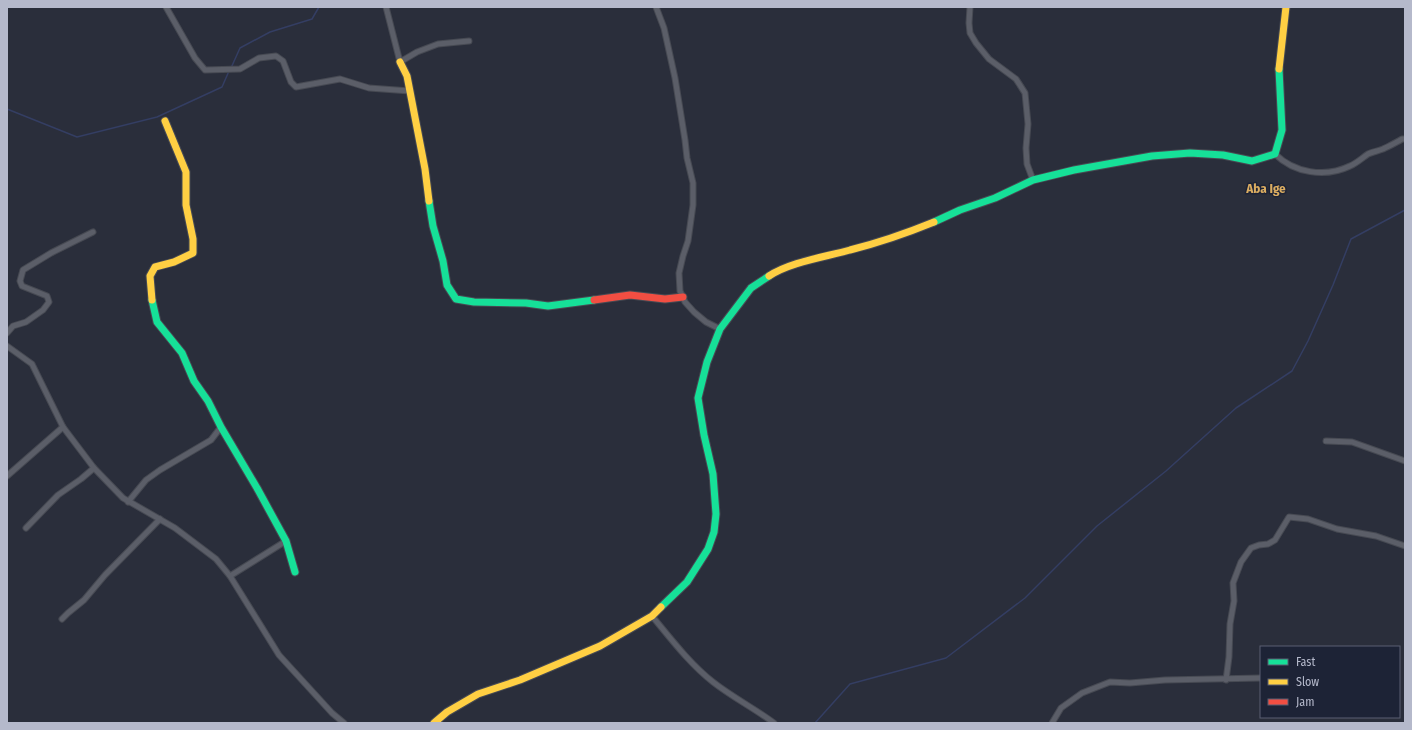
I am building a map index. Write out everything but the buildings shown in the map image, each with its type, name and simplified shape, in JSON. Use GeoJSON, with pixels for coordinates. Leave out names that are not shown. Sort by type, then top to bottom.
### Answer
{"type":"FeatureCollection","features":[{"type":"Feature","properties":{"kind":"street"},"geometry":{"type":"LineString","coordinates":[[166,7],[194,58],[205,70],[240,69],[260,58],[276,56],[284,61],[291,82],[296,87],[340,79],[369,88],[410,90]]}},
{"type":"Feature","properties":{"kind":"street"},"geometry":{"type":"LineString","coordinates":[[386,7],[400,62],[407,76],[425,169],[433,226],[443,261],[446,285],[456,300],[474,302],[526,303],[548,306],[630,294],[665,299],[682,297]]}},
{"type":"Feature","properties":{"kind":"street"},"geometry":{"type":"LineString","coordinates":[[656,7],[664,28],[675,78],[687,158],[693,183],[693,205],[688,241],[679,273],[680,291],[682,297],[694,312],[706,322],[720,329]]}},
{"type":"Feature","properties":{"kind":"street"},"geometry":{"type":"LineString","coordinates":[[970,7],[970,33],[976,43],[989,59],[1016,79],[1025,93],[1028,124],[1026,148],[1028,164],[1034,180]]}},
{"type":"Feature","properties":{"kind":"street"},"geometry":{"type":"LineString","coordinates":[[1275,154],[1282,130],[1279,71],[1286,7]]}},
{"type":"Feature","properties":{"kind":"street"},"geometry":{"type":"LineString","coordinates":[[400,62],[416,52],[438,44],[469,41]]}},
{"type":"Feature","properties":{"kind":"street"},"geometry":{"type":"LineString","coordinates":[[165,121],[186,172],[186,205],[193,239],[193,253],[174,262],[154,267],[150,276],[151,293],[157,322],[182,353],[194,381],[208,401],[221,427],[286,541],[296,572]]}},
{"type":"Feature","properties":{"kind":"street"},"geometry":{"type":"LineString","coordinates":[[1275,154],[1281,160],[1295,168],[1318,173],[1326,173],[1349,167],[1369,154],[1405,139]]}},
{"type":"Feature","properties":{"kind":"street"},"geometry":{"type":"LineString","coordinates":[[434,723],[446,712],[478,694],[520,680],[600,646],[652,616],[687,582],[708,549],[714,532],[716,514],[713,474],[704,435],[698,398],[707,362],[720,329],[751,288],[777,271],[818,258],[852,250],[926,226],[960,210],[995,198],[1034,180],[1074,170],[1152,156],[1190,154],[1223,155],[1252,161],[1275,154]]}},
{"type":"Feature","properties":{"kind":"street"},"geometry":{"type":"LineString","coordinates":[[7,333],[13,326],[26,322],[43,310],[49,302],[46,296],[22,286],[20,280],[23,270],[51,252],[92,232]]}},
{"type":"Feature","properties":{"kind":"street"},"geometry":{"type":"LineString","coordinates":[[7,346],[32,364],[63,427],[94,468],[128,502],[175,528],[216,559],[230,576],[279,655],[332,713],[344,723]]}},
{"type":"Feature","properties":{"kind":"street"},"geometry":{"type":"LineString","coordinates":[[7,476],[63,427]]}},
{"type":"Feature","properties":{"kind":"street"},"geometry":{"type":"LineString","coordinates":[[128,502],[146,480],[211,440],[221,427]]}},
{"type":"Feature","properties":{"kind":"street"},"geometry":{"type":"LineString","coordinates":[[1326,441],[1352,442],[1405,461]]}},
{"type":"Feature","properties":{"kind":"street"},"geometry":{"type":"LineString","coordinates":[[26,528],[58,495],[94,468]]}},
{"type":"Feature","properties":{"kind":"street"},"geometry":{"type":"LineString","coordinates":[[1226,680],[1229,658],[1230,624],[1234,601],[1234,583],[1241,562],[1251,548],[1268,544],[1275,540],[1289,517],[1308,520],[1337,529],[1376,536],[1405,546]]}},
{"type":"Feature","properties":{"kind":"street"},"geometry":{"type":"LineString","coordinates":[[62,619],[84,600],[104,575],[160,519]]}},
{"type":"Feature","properties":{"kind":"street"},"geometry":{"type":"LineString","coordinates":[[230,576],[286,541]]}},
{"type":"Feature","properties":{"kind":"street"},"geometry":{"type":"LineString","coordinates":[[652,616],[690,660],[711,681],[732,697],[758,710],[774,723]]}},
{"type":"Feature","properties":{"kind":"street"},"geometry":{"type":"LineString","coordinates":[[1052,723],[1061,708],[1082,692],[1110,682],[1130,683],[1166,680],[1226,680],[1260,678]]}},
{"type":"Feature","properties":{"kind":"waterway"},"geometry":{"type":"LineString","coordinates":[[231,68],[240,48],[270,32],[312,19],[319,7]]}},
{"type":"Feature","properties":{"kind":"waterway"},"geometry":{"type":"LineString","coordinates":[[7,109],[77,137],[157,117],[222,87],[229,71]]}},
{"type":"Feature","properties":{"kind":"waterway"},"geometry":{"type":"LineString","coordinates":[[815,723],[850,684],[946,658],[1025,598],[1097,526],[1166,471],[1236,408],[1292,371],[1308,341],[1333,285],[1351,239],[1405,210]]}},
{"type":"Feature","properties":{"kind":"traffic: fast"},"geometry":{"type":"LineString","coordinates":[[934,222],[960,210],[995,198],[1033,180],[1074,170],[1152,156],[1190,153],[1223,155],[1252,161],[1275,154],[1282,130],[1279,69]]}},
{"type":"Feature","properties":{"kind":"traffic: fast"},"geometry":{"type":"LineString","coordinates":[[429,201],[433,226],[443,261],[447,285],[456,299],[474,302],[526,303],[548,306],[594,300]]}},
{"type":"Feature","properties":{"kind":"traffic: fast"},"geometry":{"type":"LineString","coordinates":[[661,607],[687,582],[708,549],[714,532],[716,514],[713,474],[704,435],[698,398],[707,362],[720,329],[751,288],[769,276]]}},
{"type":"Feature","properties":{"kind":"traffic: fast"},"geometry":{"type":"LineString","coordinates":[[152,300],[157,322],[182,353],[194,381],[208,401],[221,427],[286,541],[295,572]]}},
{"type":"Feature","properties":{"kind":"traffic: slow"},"geometry":{"type":"LineString","coordinates":[[1279,69],[1286,7]]}},
{"type":"Feature","properties":{"kind":"traffic: slow"},"geometry":{"type":"LineString","coordinates":[[400,62],[407,76],[425,169],[429,201]]}},
{"type":"Feature","properties":{"kind":"traffic: slow"},"geometry":{"type":"LineString","coordinates":[[152,300],[150,276],[155,267],[174,262],[193,253],[193,239],[186,205],[186,172],[165,121]]}},
{"type":"Feature","properties":{"kind":"traffic: slow"},"geometry":{"type":"LineString","coordinates":[[769,276],[797,263],[871,244],[934,222]]}},
{"type":"Feature","properties":{"kind":"traffic: slow"},"geometry":{"type":"LineString","coordinates":[[434,723],[447,712],[478,694],[520,680],[600,646],[652,616],[661,607]]}},
{"type":"Feature","properties":{"kind":"traffic: jam"},"geometry":{"type":"LineString","coordinates":[[594,300],[630,295],[665,299],[683,297]]}},
{"type":"Feature","properties":{"kind":"district","name":"Aba Ige"},"geometry":{"type":"Point","coordinates":[1266,188]}}]}
